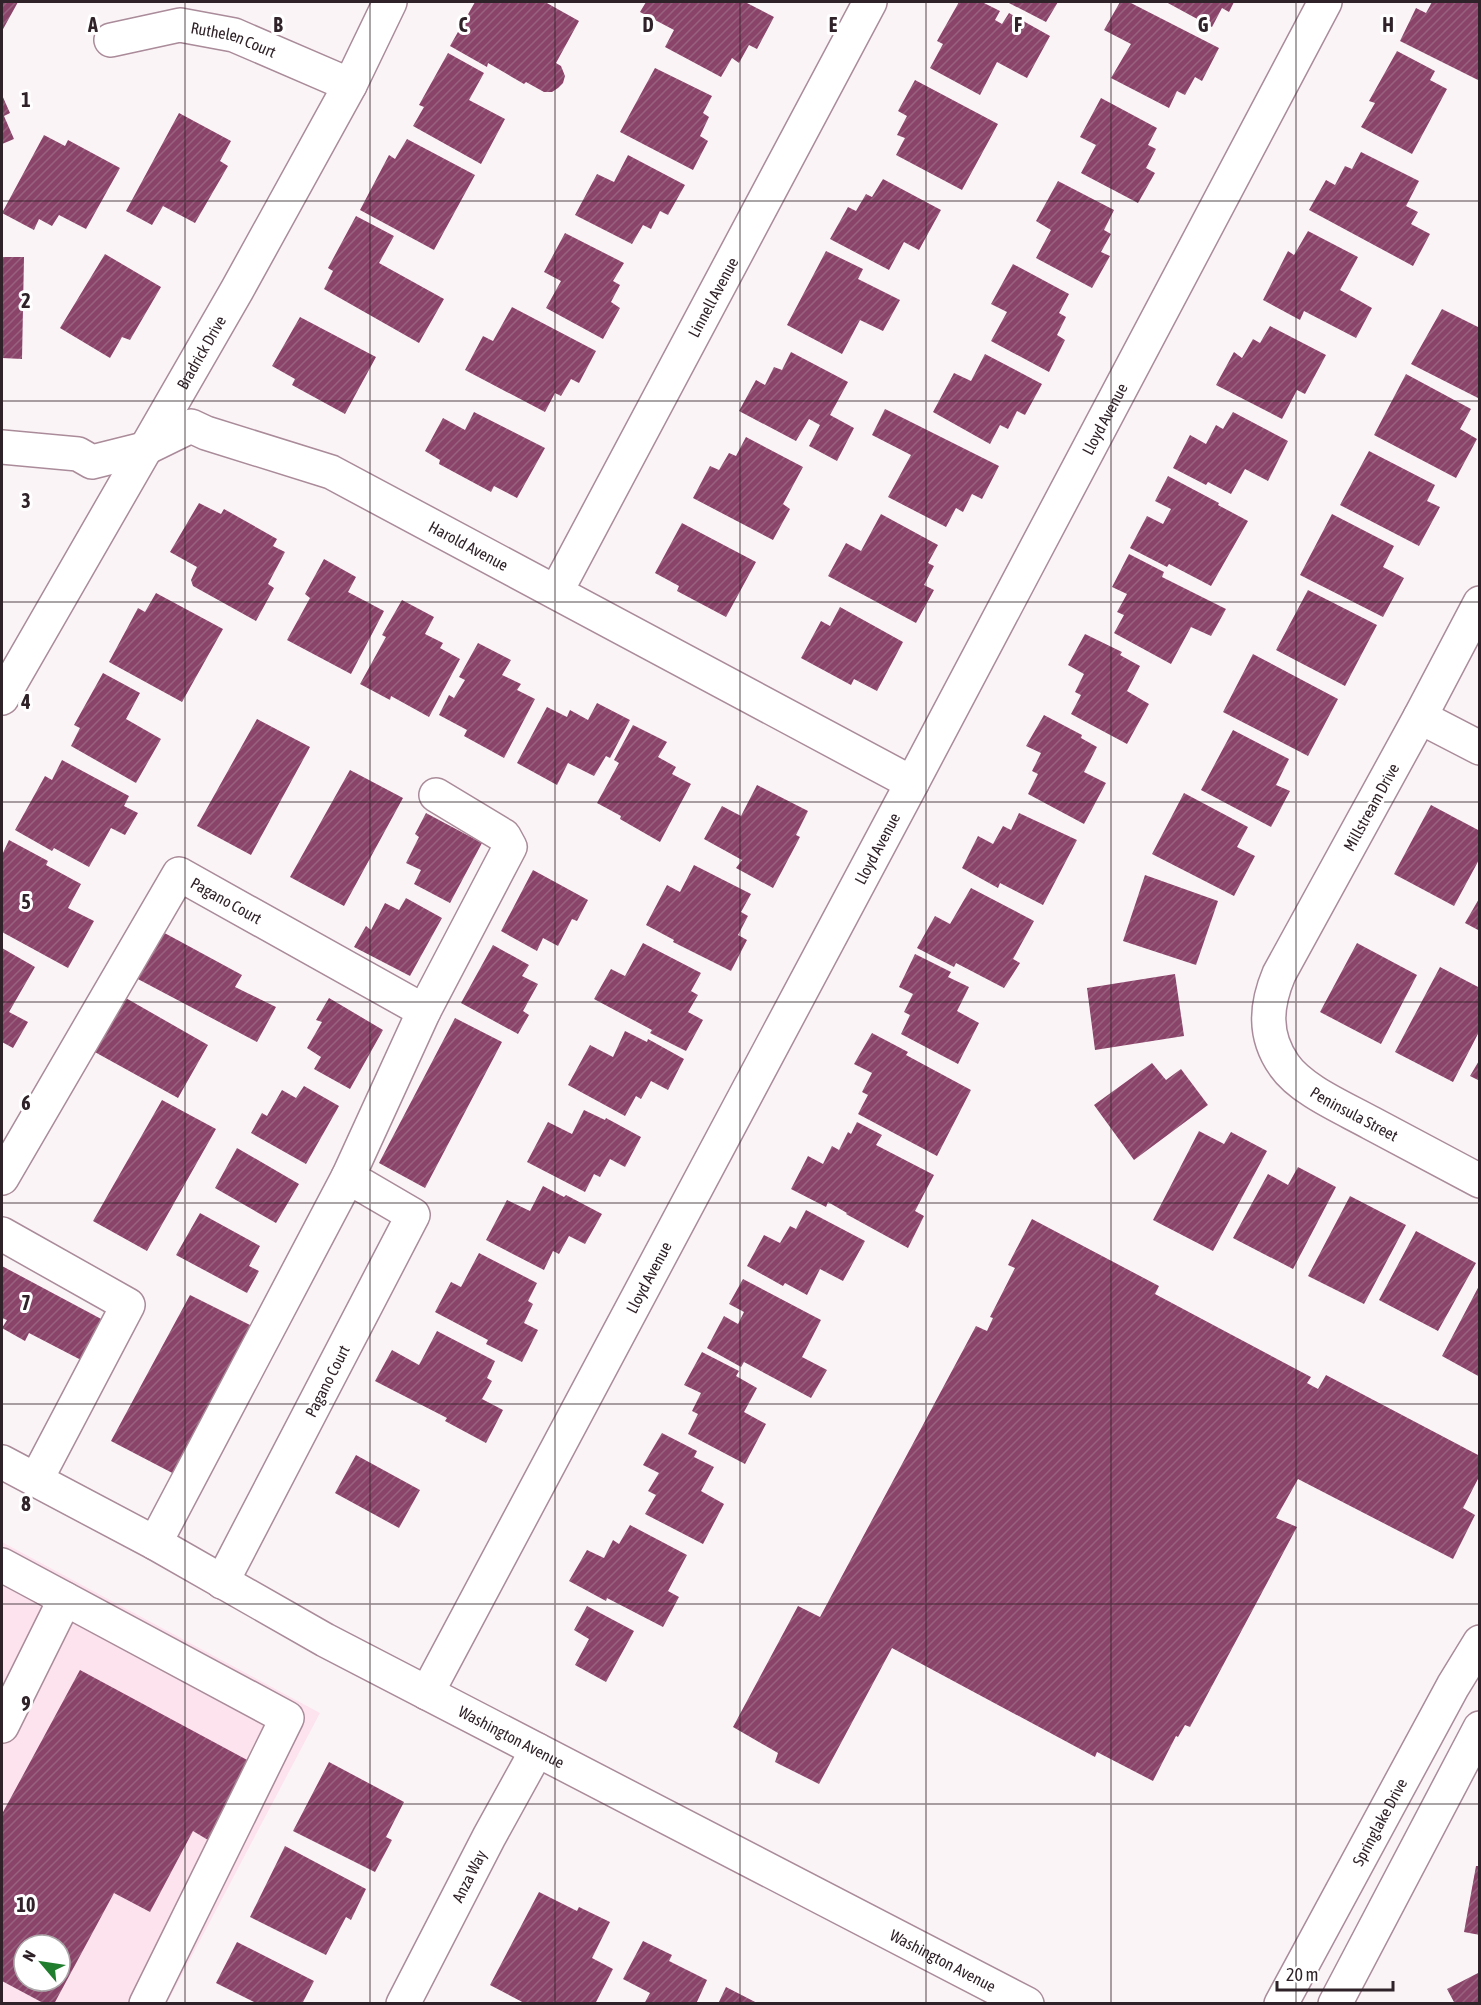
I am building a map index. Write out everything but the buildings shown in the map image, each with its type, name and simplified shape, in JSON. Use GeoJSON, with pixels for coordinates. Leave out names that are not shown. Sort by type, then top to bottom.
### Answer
{"type":"FeatureCollection","features":[{"type":"Feature","properties":{"kind":"street","name":"Bradrick Drive"},"geometry":{"type":"LineString","coordinates":[[2,698],[237,290],[350,85],[390,2]]}},
{"type":"Feature","properties":{"kind":"street","name":"Linnell Avenue"},"geometry":{"type":"LineString","coordinates":[[556,592],[870,2]]}},
{"type":"Feature","properties":{"kind":"street","name":"Lloyd Avenue"},"geometry":{"type":"LineString","coordinates":[[427,1693],[1325,2]]}},
{"type":"Feature","properties":{"kind":"street","name":"Ruthelen Court"},"geometry":{"type":"LineString","coordinates":[[111,40],[180,26],[234,35],[350,85]]}},
{"type":"Feature","properties":{"kind":"street","name":"Harold Avenue"},"geometry":{"type":"LineString","coordinates":[[2,447],[78,454],[92,462],[144,449],[191,426],[206,433],[331,471],[912,783]]}},
{"type":"Feature","properties":{"kind":"street","name":"Millstream Drive"},"geometry":{"type":"LineString","coordinates":[[1268,1013],[1271,994],[1280,974],[1420,717],[1479,603]]}},
{"type":"Feature","properties":{"kind":"street"},"geometry":{"type":"LineString","coordinates":[[1420,717],[1479,748]]}},
{"type":"Feature","properties":{"kind":"street"},"geometry":{"type":"LineString","coordinates":[[155,1543],[348,1177],[424,1011],[510,847],[504,836],[436,795]]}},
{"type":"Feature","properties":{"kind":"street","name":"Pagano Court"},"geometry":{"type":"LineString","coordinates":[[2,1178],[179,874],[424,1011]]}},
{"type":"Feature","properties":{"kind":"street","name":"Peninsula Street"},"geometry":{"type":"LineString","coordinates":[[1268,1013],[1272,1040],[1284,1065],[1297,1079],[1323,1097],[1479,1181]]}},
{"type":"Feature","properties":{"kind":"street","name":"Pagano Court"},"geometry":{"type":"LineString","coordinates":[[222,1582],[413,1215],[348,1177]]}},
{"type":"Feature","properties":{"kind":"street"},"geometry":{"type":"LineString","coordinates":[[2,1234],[128,1305],[36,1480]]}},
{"type":"Feature","properties":{"kind":"street","name":"Washington Avenue"},"geometry":{"type":"LineString","coordinates":[[2,1462],[155,1543],[325,1640],[1027,2004]]}},
{"type":"Feature","properties":{"kind":"street"},"geometry":{"type":"LineString","coordinates":[[2,1565],[287,1718],[146,2004]]}},
{"type":"Feature","properties":{"kind":"street"},"geometry":{"type":"LineString","coordinates":[[2,1726],[65,1599]]}},
{"type":"Feature","properties":{"kind":"street","name":"Springlake Drive"},"geometry":{"type":"LineString","coordinates":[[1281,2004],[1479,1642]]}},
{"type":"Feature","properties":{"kind":"street"},"geometry":{"type":"LineString","coordinates":[[1335,2004],[1479,1728]]}},
{"type":"Feature","properties":{"kind":"street","name":"Anza Way"},"geometry":{"type":"LineString","coordinates":[[403,2004],[489,1837],[537,1750]]}},
{"type":"Feature","properties":{"kind":"shaded area"},"geometry":{"type":"Polygon","coordinates":[[[2,1542],[320,1713],[167,2003],[2,2003],[2,1542]]]}}]}
